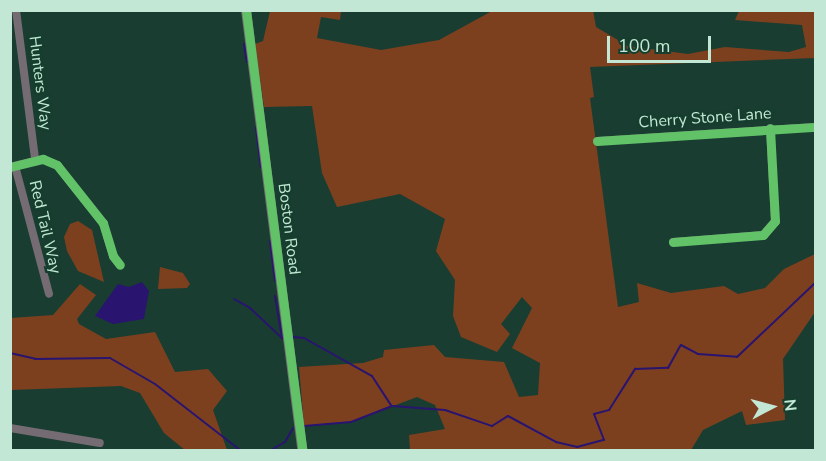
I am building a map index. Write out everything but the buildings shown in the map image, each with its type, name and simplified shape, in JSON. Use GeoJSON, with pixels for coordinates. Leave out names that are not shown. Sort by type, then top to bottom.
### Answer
{"type":"FeatureCollection","features":[{"type":"Feature","properties":{"kind":"street","name":"Hunters Way"},"geometry":{"type":"LineString","coordinates":[[16,10],[15,37],[35,159]]}},
{"type":"Feature","properties":{"kind":"street","name":"Boston Road"},"geometry":{"type":"LineString","coordinates":[[246,10],[302,450]]}},
{"type":"Feature","properties":{"kind":"street","name":"Cherry Stone Lane"},"geometry":{"type":"LineString","coordinates":[[597,141],[770,128],[816,127]]}},
{"type":"Feature","properties":{"kind":"street"},"geometry":{"type":"LineString","coordinates":[[673,242],[763,235],[775,221],[770,128]]}},
{"type":"Feature","properties":{"kind":"street"},"geometry":{"type":"LineString","coordinates":[[13,166],[35,159],[57,165],[102,223],[120,265]]}},
{"type":"Feature","properties":{"kind":"street","name":"Red Tail Way"},"geometry":{"type":"LineString","coordinates":[[13,166],[49,294]]}},
{"type":"Feature","properties":{"kind":"street"},"geometry":{"type":"LineString","coordinates":[[10,428],[100,443]]}},
{"type":"Feature","properties":{"kind":"shaded area"},"geometry":{"type":"Polygon","coordinates":[[[593,10],[596,27],[628,46],[688,54],[725,47],[789,52],[806,47],[802,25],[735,20],[739,11],[815,11],[815,58],[590,67],[594,97],[590,98],[618,307],[639,302],[637,283],[671,293],[724,286],[738,294],[765,288],[784,269],[815,254],[815,312],[783,359],[785,420],[746,425],[742,411],[703,430],[691,450],[410,450],[409,435],[445,429],[435,405],[417,397],[351,422],[304,426],[299,367],[363,363],[383,357],[384,350],[434,345],[445,357],[504,362],[519,397],[538,395],[540,363],[512,348],[532,308],[522,297],[501,324],[510,334],[497,352],[461,337],[453,316],[455,280],[436,251],[445,219],[400,194],[337,207],[322,173],[312,106],[264,107],[255,44],[263,41],[270,11],[341,11],[340,20],[321,17],[317,38],[381,50],[439,40],[492,11],[593,10]]]}},
{"type":"Feature","properties":{"kind":"shaded area"},"geometry":{"type":"Polygon","coordinates":[[[78,221],[92,230],[104,282],[78,271],[67,251],[64,237],[70,224],[78,221]]]}},
{"type":"Feature","properties":{"kind":"shaded area"},"geometry":{"type":"Polygon","coordinates":[[[160,267],[183,273],[190,284],[187,288],[158,289],[160,267]]]}},
{"type":"Feature","properties":{"kind":"shaded area"},"geometry":{"type":"Polygon","coordinates":[[[142,282],[149,291],[144,319],[113,324],[95,316],[118,284],[129,287],[142,282]]]}},
{"type":"Feature","properties":{"kind":"shaded area"},"geometry":{"type":"Polygon","coordinates":[[[80,284],[96,295],[77,319],[79,324],[106,339],[155,332],[175,372],[208,369],[227,391],[213,410],[227,450],[185,450],[164,433],[140,393],[121,386],[11,390],[11,318],[53,315],[80,284]]]}},
{"type":"Feature","properties":{"kind":"waterway"},"geometry":{"type":"LineString","coordinates":[[244,44],[247,62]]}},
{"type":"Feature","properties":{"kind":"waterway"},"geometry":{"type":"LineString","coordinates":[[256,128],[261,167]]}},
{"type":"Feature","properties":{"kind":"waterway"},"geometry":{"type":"LineString","coordinates":[[270,241],[275,281]]}},
{"type":"Feature","properties":{"kind":"waterway"},"geometry":{"type":"LineString","coordinates":[[304,426],[351,422],[392,406],[445,410],[492,426],[508,416],[556,442],[577,447],[604,440],[594,414],[609,410],[635,369],[668,368],[681,345],[698,354],[737,357],[816,282]]}},
{"type":"Feature","properties":{"kind":"waterway"},"geometry":{"type":"LineString","coordinates":[[275,296],[282,338]]}},
{"type":"Feature","properties":{"kind":"waterway"},"geometry":{"type":"LineString","coordinates":[[234,299],[250,308],[282,338]]}},
{"type":"Feature","properties":{"kind":"waterway"},"geometry":{"type":"LineString","coordinates":[[293,337],[304,338],[372,376],[391,405]]}},
{"type":"Feature","properties":{"kind":"waterway"},"geometry":{"type":"LineString","coordinates":[[10,353],[35,359],[110,358],[155,384],[240,450]]}},
{"type":"Feature","properties":{"kind":"waterway"},"geometry":{"type":"LineString","coordinates":[[271,450],[285,442],[293,428]]}},
{"type":"Feature","properties":{"kind":"cycle path"},"geometry":{"type":"LineString","coordinates":[[246,10],[302,450]]}},
{"type":"Feature","properties":{"kind":"cycle path"},"geometry":{"type":"LineString","coordinates":[[597,141],[816,127]]}},
{"type":"Feature","properties":{"kind":"cycle path"},"geometry":{"type":"LineString","coordinates":[[673,242],[763,235],[775,221],[770,128]]}},
{"type":"Feature","properties":{"kind":"cycle path"},"geometry":{"type":"LineString","coordinates":[[10,167],[43,159],[57,165],[103,223],[113,256],[120,265]]}}]}
